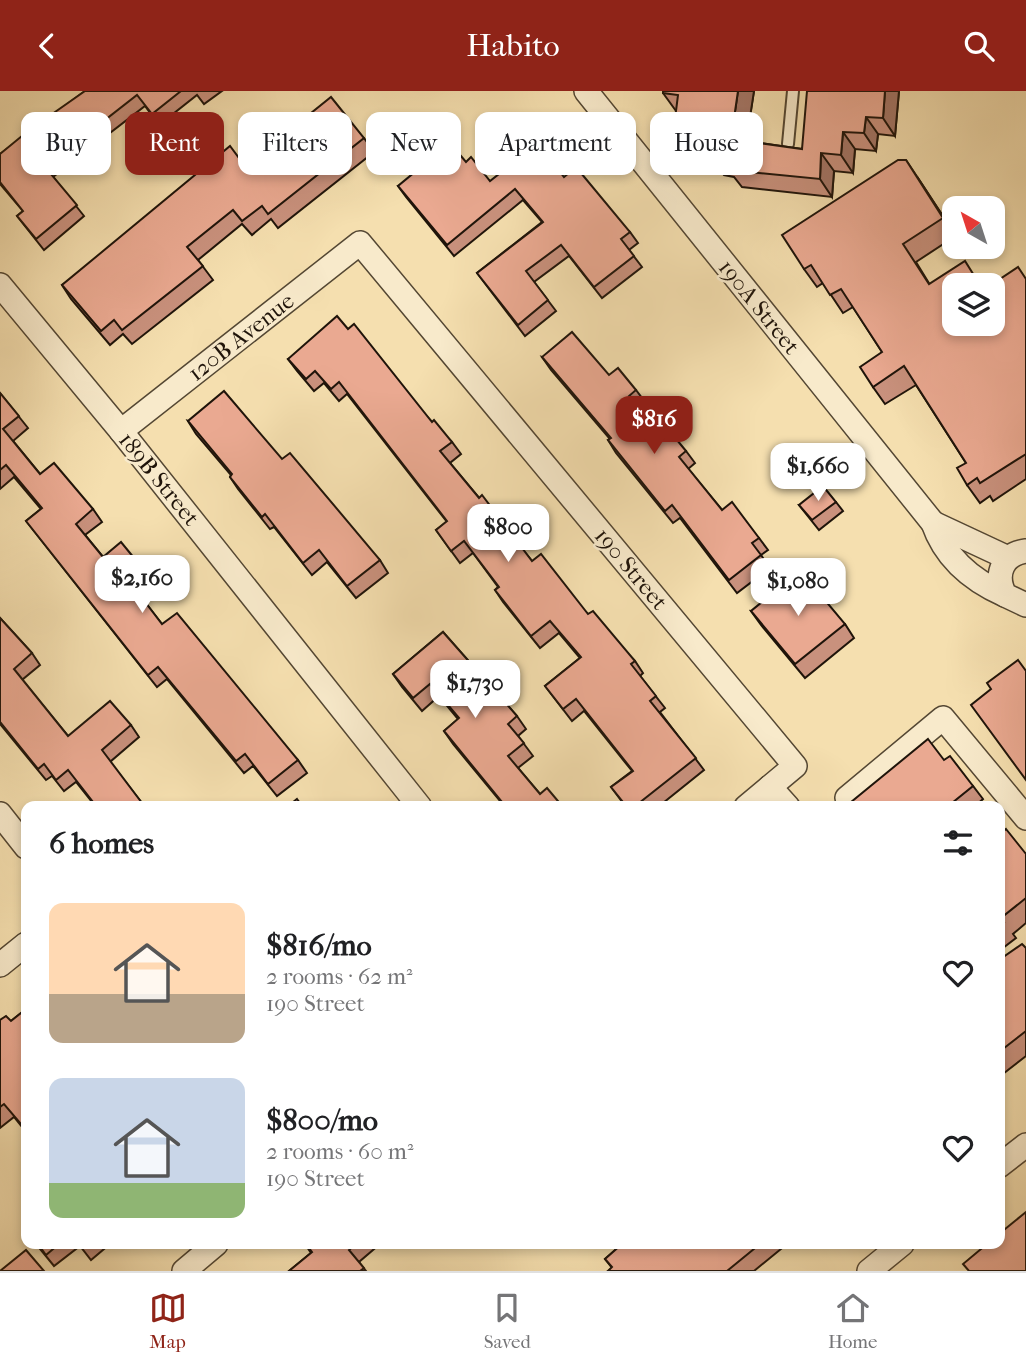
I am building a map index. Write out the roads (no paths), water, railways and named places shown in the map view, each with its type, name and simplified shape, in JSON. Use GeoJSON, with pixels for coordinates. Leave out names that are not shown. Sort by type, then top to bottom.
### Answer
{"type":"FeatureCollection","features":[{"type":"Feature","properties":{"kind":"street","name":"190A Street"},"geometry":{"type":"LineString","coordinates":[[586,91],[933,523],[941,547],[958,566],[990,588],[1026,605]]}},
{"type":"Feature","properties":{"kind":"street","name":"120B Avenue"},"geometry":{"type":"LineString","coordinates":[[121,431],[360,243]]}},
{"type":"Feature","properties":{"kind":"street","name":"190 Street"},"geometry":{"type":"LineString","coordinates":[[360,243],[795,766],[770,787]]}},
{"type":"Feature","properties":{"kind":"street","name":"189B Street"},"geometry":{"type":"LineString","coordinates":[[0,285],[121,431],[415,801]]}},
{"type":"Feature","properties":{"kind":"street","name":"190A Street"},"geometry":{"type":"LineString","coordinates":[[933,523],[1021,552]]}},
{"type":"Feature","properties":{"kind":"street"},"geometry":{"type":"LineString","coordinates":[[1005,595],[999,580],[1000,572],[1021,552]]}},
{"type":"Feature","properties":{"kind":"street"},"geometry":{"type":"LineString","coordinates":[[847,797],[943,718],[1026,818]]}},
{"type":"Feature","properties":{"kind":"street"},"geometry":{"type":"LineString","coordinates":[[753,801],[770,787],[783,801]]}},
{"type":"Feature","properties":{"kind":"street"},"geometry":{"type":"LineString","coordinates":[[0,814],[21,841]]}},
{"type":"Feature","properties":{"kind":"street"},"geometry":{"type":"LineString","coordinates":[[0,965],[21,948]]}},
{"type":"Feature","properties":{"kind":"street"},"geometry":{"type":"LineString","coordinates":[[1005,1161],[1026,1145]]}},
{"type":"Feature","properties":{"kind":"street"},"geometry":{"type":"LineString","coordinates":[[869,1271],[896,1249]]}},
{"type":"Feature","properties":{"kind":"street"},"geometry":{"type":"LineString","coordinates":[[184,1271],[214,1256]]}},
{"type":"Feature","properties":{"kind":"lane"},"geometry":{"type":"LineString","coordinates":[[788,143],[793,91]]}}]}
